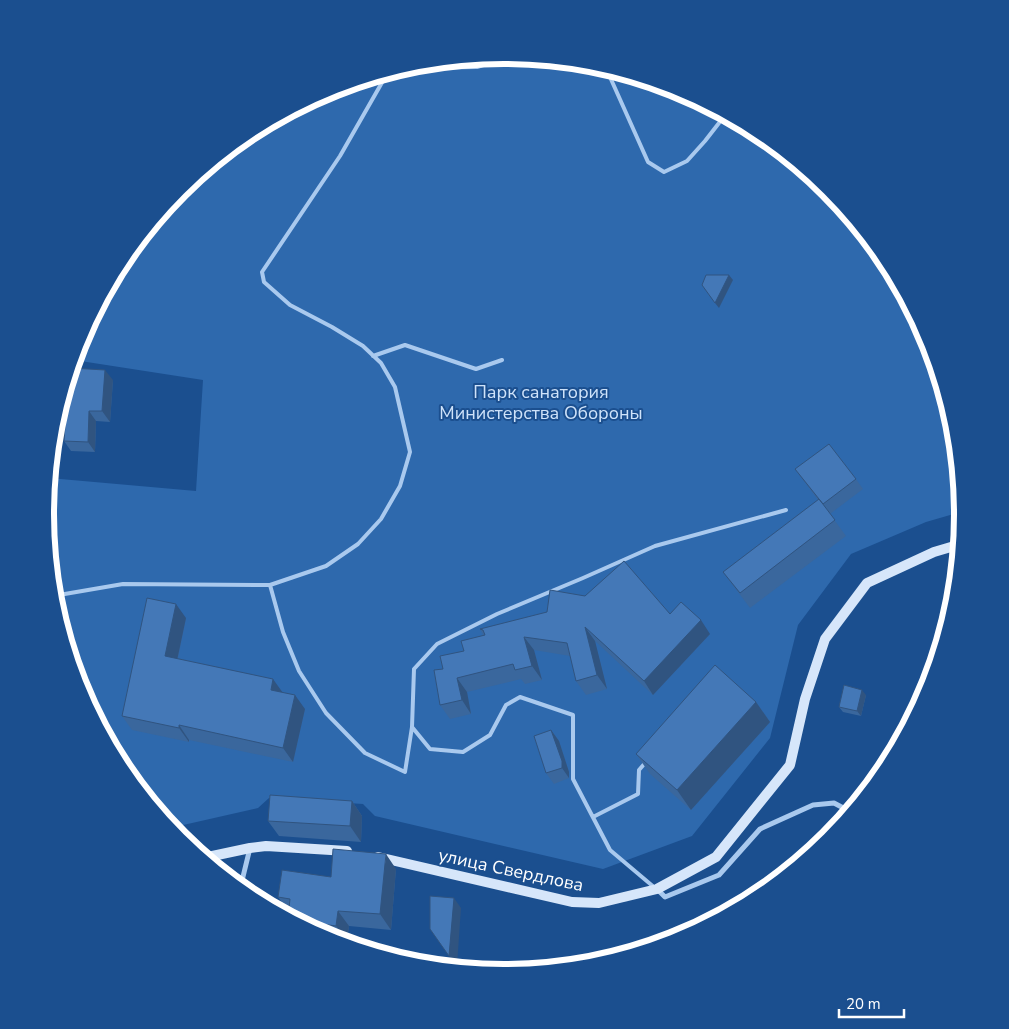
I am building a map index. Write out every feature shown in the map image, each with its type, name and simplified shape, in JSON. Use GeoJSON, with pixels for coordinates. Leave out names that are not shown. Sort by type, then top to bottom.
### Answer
{"type":"FeatureCollection","features":[{"type":"Feature","properties":{"kind":"main road","name":"улица Свердлова"},"geometry":{"type":"LineString","coordinates":[[211,856],[266,846],[360,852],[572,902],[599,903],[656,889],[716,857],[790,765],[805,699],[825,639],[867,583],[934,552],[954,546]]}},
{"type":"Feature","properties":{"kind":"street"},"geometry":{"type":"LineString","coordinates":[[656,889],[665,897],[718,875],[760,830],[813,805],[834,803],[845,809]]}},
{"type":"Feature","properties":{"kind":"street"},"geometry":{"type":"LineString","coordinates":[[242,881],[250,848]]}},
{"type":"Feature","properties":{"kind":"lane"},"geometry":{"type":"LineString","coordinates":[[453,67],[477,67],[485,65]]}},
{"type":"Feature","properties":{"kind":"lane"},"geometry":{"type":"LineString","coordinates":[[603,75],[610,77],[648,162],[664,172],[687,161],[722,120]]}},
{"type":"Feature","properties":{"kind":"lane"},"geometry":{"type":"LineString","coordinates":[[61,595],[123,584],[270,585],[326,566],[358,544],[381,519],[400,486],[410,452],[395,387],[381,363],[363,346],[290,304],[264,282],[262,272],[340,156],[383,81]]}},
{"type":"Feature","properties":{"kind":"lane"},"geometry":{"type":"LineString","coordinates":[[373,356],[405,345],[476,369],[502,360]]}},
{"type":"Feature","properties":{"kind":"lane"},"geometry":{"type":"LineString","coordinates":[[270,585],[283,632],[299,671],[326,713],[365,753],[406,772],[412,727],[414,669],[437,644],[497,614],[654,546],[786,510]]}},
{"type":"Feature","properties":{"kind":"lane"},"geometry":{"type":"LineString","coordinates":[[412,727],[430,749],[463,752],[490,735],[506,705],[520,697],[573,715],[573,779],[610,850],[656,889]]}},
{"type":"Feature","properties":{"kind":"lane"},"geometry":{"type":"LineString","coordinates":[[593,817],[638,794],[638,770],[651,756]]}},
{"type":"Feature","properties":{"kind":"green space","name":"Парк санатория Министерства Обороны"},"geometry":{"type":"Polygon","coordinates":[[[504,64],[534,65],[592,72],[621,79],[677,98],[730,124],[779,157],[802,176],[843,217],[862,240],[895,289],[909,315],[931,370],[947,427],[954,485],[955,514],[926,522],[851,554],[798,625],[770,738],[692,836],[603,869],[375,816],[363,804],[269,798],[258,808],[179,826],[147,789],[130,765],[100,714],[88,687],[69,631],[62,602],[55,544],[55,485],[56,479],[196,491],[203,380],[81,361],[100,315],[114,289],[147,240],[186,196],[230,157],[279,124],[305,110],[360,88],[417,72],[475,65],[504,64]]]}},
{"type":"Feature","properties":{"kind":"building"},"geometry":{"type":"Polygon","coordinates":[[[706,275],[729,275],[715,303],[702,285],[706,275]]]}},
{"type":"Feature","properties":{"kind":"building"},"geometry":{"type":"Polygon","coordinates":[[[79,368],[105,370],[102,411],[89,411],[88,442],[64,441],[66,411],[79,368]]]}},
{"type":"Feature","properties":{"kind":"building"},"geometry":{"type":"Polygon","coordinates":[[[829,444],[856,479],[823,504],[795,469],[829,444]]]}},
{"type":"Feature","properties":{"kind":"building"},"geometry":{"type":"Polygon","coordinates":[[[819,499],[835,520],[740,593],[723,572],[819,499]]]}},
{"type":"Feature","properties":{"kind":"building"},"geometry":{"type":"Polygon","coordinates":[[[624,561],[670,614],[681,602],[701,620],[644,681],[585,627],[597,675],[576,681],[567,643],[524,637],[532,666],[515,670],[513,664],[457,678],[462,700],[440,705],[434,670],[443,669],[440,656],[464,651],[461,641],[485,635],[483,630],[480,629],[547,612],[550,590],[585,596],[624,561]]]}},
{"type":"Feature","properties":{"kind":"building"},"geometry":{"type":"Polygon","coordinates":[[[147,598],[176,604],[165,656],[273,679],[271,690],[295,695],[283,748],[179,725],[179,728],[122,716],[147,598]]]}},
{"type":"Feature","properties":{"kind":"building"},"geometry":{"type":"Polygon","coordinates":[[[715,665],[756,702],[677,790],[636,754],[715,665]]]}},
{"type":"Feature","properties":{"kind":"building"},"geometry":{"type":"Polygon","coordinates":[[[844,685],[862,690],[857,711],[839,707],[844,685]]]}},
{"type":"Feature","properties":{"kind":"building"},"geometry":{"type":"Polygon","coordinates":[[[551,730],[562,761],[562,768],[546,773],[534,736],[551,730]]]}},
{"type":"Feature","properties":{"kind":"building"},"geometry":{"type":"Polygon","coordinates":[[[270,795],[352,801],[350,826],[268,821],[270,795]]]}},
{"type":"Feature","properties":{"kind":"building"},"geometry":{"type":"Polygon","coordinates":[[[333,849],[386,854],[380,914],[338,911],[336,926],[314,923],[289,910],[290,899],[278,897],[282,870],[331,877],[333,849]]]}},
{"type":"Feature","properties":{"kind":"building"},"geometry":{"type":"Polygon","coordinates":[[[430,896],[454,898],[449,956],[430,929],[430,896]]]}}]}
